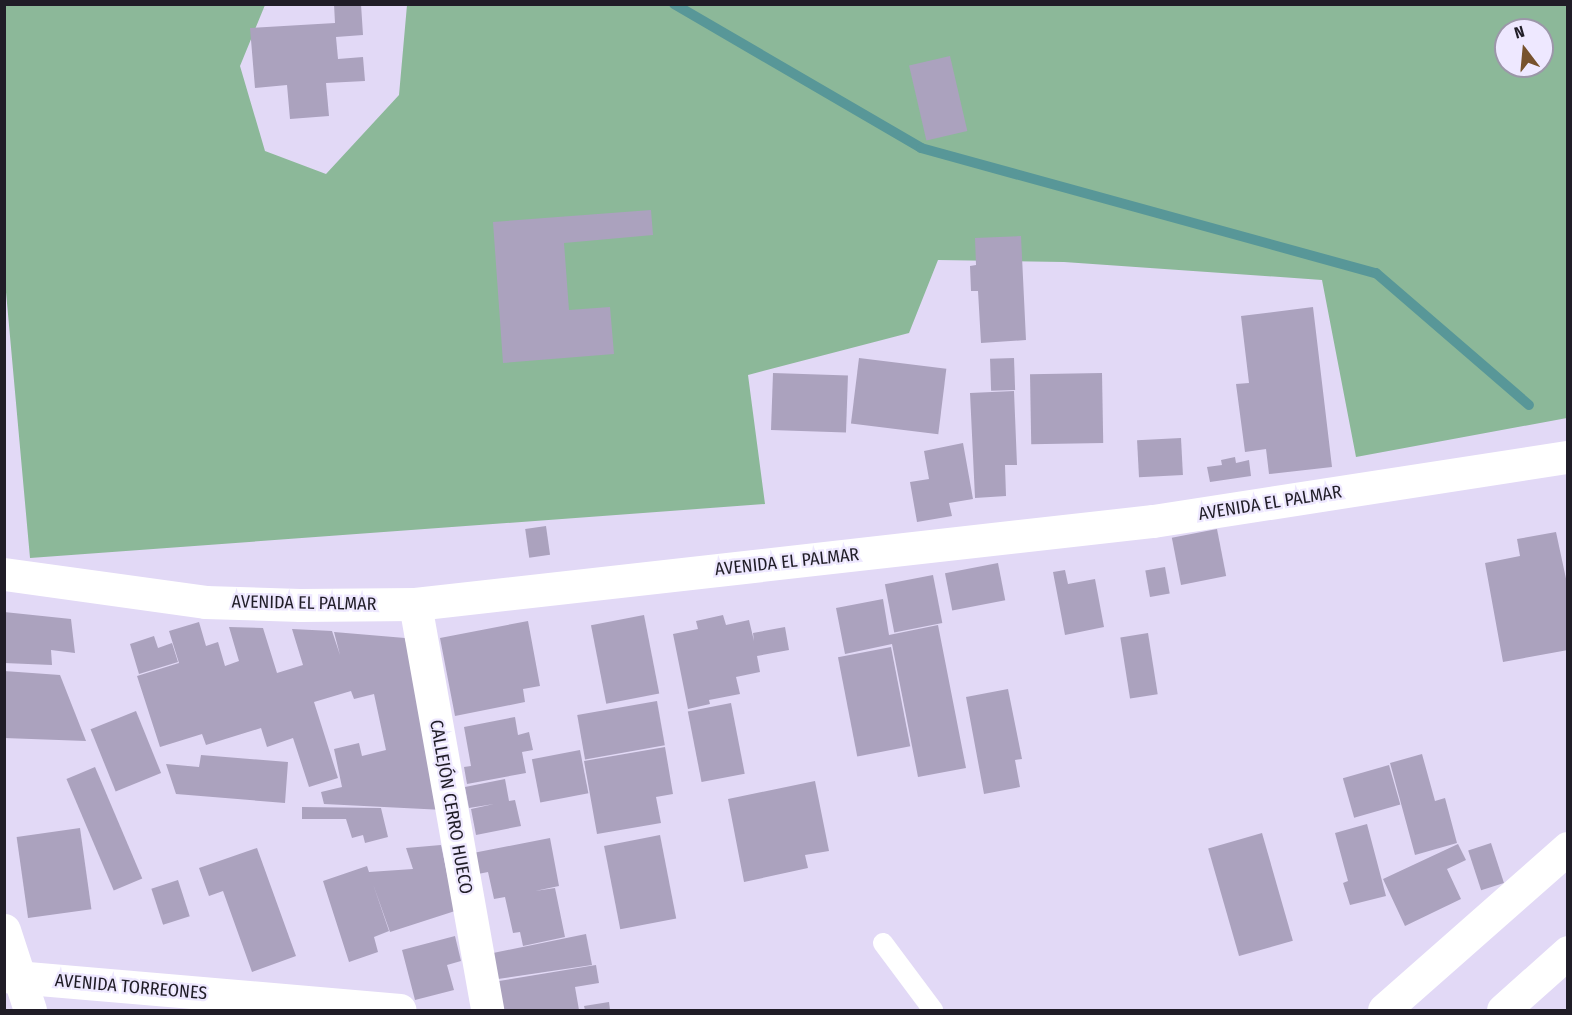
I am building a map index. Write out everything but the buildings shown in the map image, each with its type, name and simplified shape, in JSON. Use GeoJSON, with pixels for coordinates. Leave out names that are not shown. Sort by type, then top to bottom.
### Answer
{"type":"FeatureCollection","features":[{"type":"Feature","properties":{"kind":"street","name":"AVENIDA EL PALMAR"},"geometry":{"type":"LineString","coordinates":[[4,574],[205,602],[300,605],[415,604],[1153,521],[1568,457]]}},
{"type":"Feature","properties":{"kind":"street","name":"CALLEJÓN CERRO HUECO"},"geometry":{"type":"LineString","coordinates":[[415,604],[487,1011]]}},
{"type":"Feature","properties":{"kind":"street"},"geometry":{"type":"LineString","coordinates":[[1384,1011],[1568,848]]}},
{"type":"Feature","properties":{"kind":"street"},"geometry":{"type":"LineString","coordinates":[[4,930],[12,976],[30,1011]]}},
{"type":"Feature","properties":{"kind":"street"},"geometry":{"type":"LineString","coordinates":[[1503,1011],[1568,952]]}},
{"type":"Feature","properties":{"kind":"street","name":"AVENIDA TORREONES"},"geometry":{"type":"LineString","coordinates":[[12,976],[400,1011]]}},
{"type":"Feature","properties":{"kind":"lane"},"geometry":{"type":"LineString","coordinates":[[883,943],[933,1011]]}},
{"type":"Feature","properties":{"kind":"green space"},"geometry":{"type":"Polygon","coordinates":[[[4,5],[265,5],[240,66],[265,151],[326,174],[399,95],[407,5],[1567,5],[1567,418],[1356,457],[1322,280],[1064,262],[938,260],[909,333],[748,375],[765,504],[30,558],[5,281],[4,5]]]}},
{"type":"Feature","properties":{"kind":"waterway"},"geometry":{"type":"LineString","coordinates":[[674,4],[921,148],[1376,273],[1529,405]]}}]}
